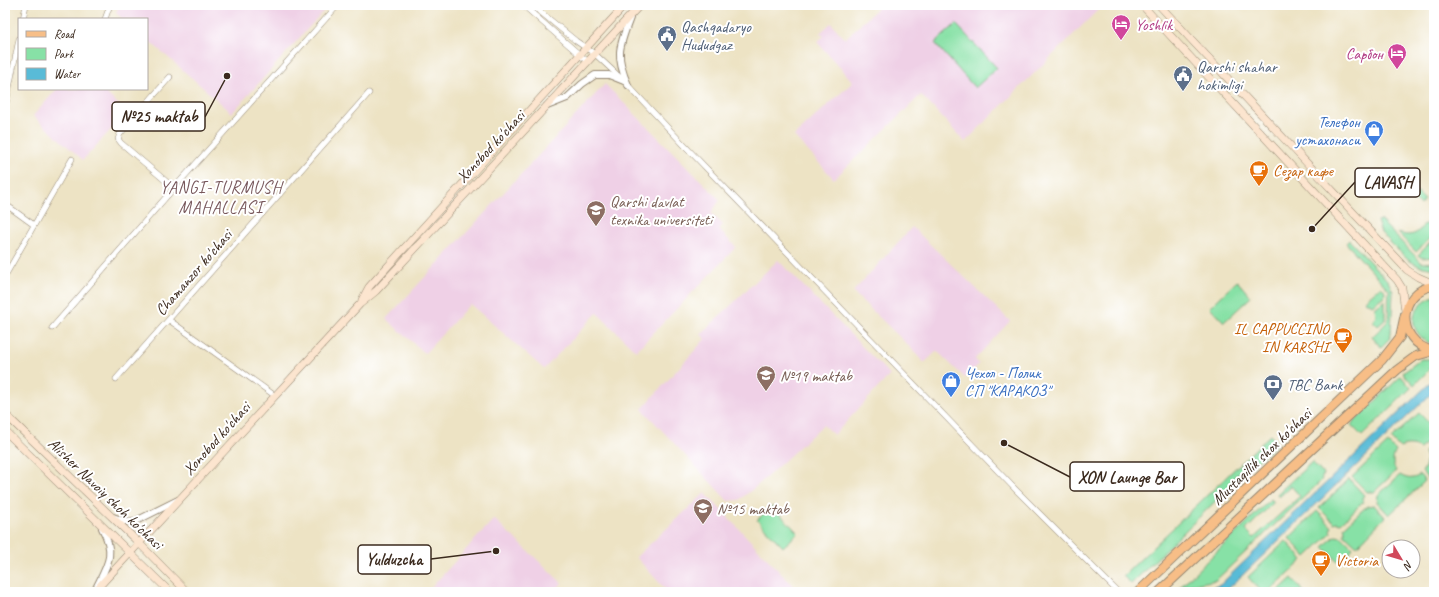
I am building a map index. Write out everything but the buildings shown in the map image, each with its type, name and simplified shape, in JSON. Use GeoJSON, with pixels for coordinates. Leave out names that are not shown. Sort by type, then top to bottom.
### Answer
{"type":"FeatureCollection","features":[{"type":"Feature","properties":{"kind":"main road","name":"Xonobod ko'chasi"},"geometry":{"type":"LineString","coordinates":[[360,304],[369,287],[625,5]]}},
{"type":"Feature","properties":{"kind":"main road","name":"Xonobod ko'chasi"},"geometry":{"type":"LineString","coordinates":[[94,592],[274,395],[360,304],[376,291],[640,5]]}},
{"type":"Feature","properties":{"kind":"main road"},"geometry":{"type":"LineString","coordinates":[[1142,5],[1397,280],[1402,288],[1406,324],[1409,334],[1419,345],[1434,351]]}},
{"type":"Feature","properties":{"kind":"main road"},"geometry":{"type":"LineString","coordinates":[[1159,5],[1407,270],[1434,285]]}},
{"type":"Feature","properties":{"kind":"main road","name":"Mustaqillik shox ko'chasi"},"geometry":{"type":"LineString","coordinates":[[1138,592],[1382,360],[1400,337],[1408,304],[1421,290],[1434,285]]}},
{"type":"Feature","properties":{"kind":"main road","name":"Mustaqillik shox ko'chasi"},"geometry":{"type":"LineString","coordinates":[[1159,592],[1397,370],[1416,356],[1434,351]]}},
{"type":"Feature","properties":{"kind":"main road","name":"Alisher Navoiy shoh ko'chasi"},"geometry":{"type":"LineString","coordinates":[[5,414],[108,515],[139,543],[187,592]]}},
{"type":"Feature","properties":{"kind":"main road","name":"Alisher Navoiy shoh ko'chasi"},"geometry":{"type":"LineString","coordinates":[[5,431],[170,592]]}},
{"type":"Feature","properties":{"kind":"street"},"geometry":{"type":"LineString","coordinates":[[23,18],[26,5]]}},
{"type":"Feature","properties":{"kind":"street"},"geometry":{"type":"LineString","coordinates":[[105,18],[110,5]]}},
{"type":"Feature","properties":{"kind":"street"},"geometry":{"type":"LineString","coordinates":[[52,328],[174,188],[338,5]]}},
{"type":"Feature","properties":{"kind":"street"},"geometry":{"type":"LineString","coordinates":[[523,5],[588,62]]}},
{"type":"Feature","properties":{"kind":"street"},"geometry":{"type":"LineString","coordinates":[[532,5],[595,54],[626,83],[1017,491],[1118,592]]}},
{"type":"Feature","properties":{"kind":"street"},"geometry":{"type":"LineString","coordinates":[[626,83],[621,69],[619,55],[621,42],[631,15]]}},
{"type":"Feature","properties":{"kind":"street"},"geometry":{"type":"LineString","coordinates":[[5,108],[18,44]]}},
{"type":"Feature","properties":{"kind":"street"},"geometry":{"type":"LineString","coordinates":[[546,107],[567,98],[582,84],[595,75],[609,75],[626,83]]}},
{"type":"Feature","properties":{"kind":"street"},"geometry":{"type":"LineString","coordinates":[[170,78],[120,134],[118,139],[174,188]]}},
{"type":"Feature","properties":{"kind":"street","name":"Chamanzor ko'chasi"},"geometry":{"type":"LineString","coordinates":[[116,379],[369,93]]}},
{"type":"Feature","properties":{"kind":"street"},"geometry":{"type":"LineString","coordinates":[[5,276],[72,160]]}},
{"type":"Feature","properties":{"kind":"street"},"geometry":{"type":"LineString","coordinates":[[5,204],[34,225]]}},
{"type":"Feature","properties":{"kind":"street"},"geometry":{"type":"LineString","coordinates":[[169,320],[274,395]]}},
{"type":"Feature","properties":{"kind":"street"},"geometry":{"type":"LineString","coordinates":[[108,515],[124,521],[134,522],[181,498]]}},
{"type":"Feature","properties":{"kind":"street"},"geometry":{"type":"LineString","coordinates":[[94,592],[106,566],[110,551],[108,539],[100,523]]}},
{"type":"Feature","properties":{"kind":"shaded area"},"geometry":{"type":"Polygon","coordinates":[[[119,5],[329,5],[232,113],[148,40],[148,18],[122,18],[116,13],[119,5]]]}},
{"type":"Feature","properties":{"kind":"shaded area"},"geometry":{"type":"Polygon","coordinates":[[[881,5],[886,5],[889,9],[893,5],[1099,5],[1101,7],[965,142],[921,95],[834,179],[794,136],[853,82],[817,42],[824,36],[820,33],[831,23],[845,39],[881,5]]]}},
{"type":"Feature","properties":{"kind":"shaded area","name":"Qarshi davlat texnika universiteti"},"geometry":{"type":"Polygon","coordinates":[[[605,84],[720,200],[711,213],[723,225],[718,229],[736,247],[636,351],[597,313],[544,369],[470,304],[425,353],[386,319],[605,84]]]}},
{"type":"Feature","properties":{"kind":"shaded area"},"geometry":{"type":"Polygon","coordinates":[[[56,90],[102,90],[127,112],[83,160],[33,116],[56,90]]]}},
{"type":"Feature","properties":{"kind":"shaded area"},"geometry":{"type":"Polygon","coordinates":[[[912,227],[1010,321],[975,359],[979,364],[965,378],[937,351],[924,363],[907,344],[853,292],[912,227]]]}},
{"type":"Feature","properties":{"kind":"shaded area","name":"№19 maktab"},"geometry":{"type":"Polygon","coordinates":[[[778,260],[890,375],[834,435],[823,425],[759,484],[739,500],[728,501],[642,409],[705,339],[701,334],[778,260]]]}},
{"type":"Feature","properties":{"kind":"shaded area","name":"№15 maktab"},"geometry":{"type":"Polygon","coordinates":[[[705,493],[796,589],[794,592],[668,592],[636,557],[705,493]]]}},
{"type":"Feature","properties":{"kind":"shaded area"},"geometry":{"type":"Polygon","coordinates":[[[494,519],[562,583],[554,592],[427,592],[494,519]]]}},
{"type":"Feature","properties":{"kind":"green space"},"geometry":{"type":"Polygon","coordinates":[[[956,24],[997,68],[975,88],[935,43],[956,24]]]}},
{"type":"Feature","properties":{"kind":"green space"},"geometry":{"type":"Polygon","coordinates":[[[1411,187],[1425,200],[1420,205],[1416,201],[1403,200],[1404,193],[1411,187]]]}},
{"type":"Feature","properties":{"kind":"green space"},"geometry":{"type":"Polygon","coordinates":[[[1380,220],[1422,263],[1434,262],[1434,269],[1419,266],[1408,260],[1381,233],[1377,221],[1380,220]]]}},
{"type":"Feature","properties":{"kind":"green space"},"geometry":{"type":"Polygon","coordinates":[[[1424,224],[1434,225],[1434,235],[1416,252],[1398,233],[1410,235],[1416,233],[1424,224]]]}},
{"type":"Feature","properties":{"kind":"green space"},"geometry":{"type":"Polygon","coordinates":[[[1434,239],[1434,257],[1422,258],[1418,255],[1434,239]]]}},
{"type":"Feature","properties":{"kind":"green space"},"geometry":{"type":"Polygon","coordinates":[[[1349,240],[1388,281],[1393,292],[1390,338],[1381,347],[1372,337],[1388,321],[1389,290],[1346,243],[1349,240]]]}},
{"type":"Feature","properties":{"kind":"green space"},"geometry":{"type":"Polygon","coordinates":[[[1237,281],[1251,297],[1224,322],[1210,307],[1237,281]]]}},
{"type":"Feature","properties":{"kind":"green space"},"geometry":{"type":"Polygon","coordinates":[[[1381,286],[1385,291],[1384,296],[1372,305],[1366,303],[1365,300],[1381,286]]]}},
{"type":"Feature","properties":{"kind":"green space"},"geometry":{"type":"Polygon","coordinates":[[[1434,296],[1434,345],[1419,335],[1415,328],[1414,320],[1415,313],[1419,306],[1434,296]]]}},
{"type":"Feature","properties":{"kind":"green space"},"geometry":{"type":"Polygon","coordinates":[[[1385,300],[1385,320],[1378,326],[1373,321],[1376,315],[1375,308],[1385,300]]]}},
{"type":"Feature","properties":{"kind":"green space"},"geometry":{"type":"Polygon","coordinates":[[[1421,359],[1434,359],[1434,365],[1414,385],[1403,373],[1421,359]]]}},
{"type":"Feature","properties":{"kind":"green space"},"geometry":{"type":"Polygon","coordinates":[[[1401,376],[1411,388],[1362,436],[1351,425],[1401,376]]]}},
{"type":"Feature","properties":{"kind":"green space"},"geometry":{"type":"Polygon","coordinates":[[[1419,413],[1434,428],[1434,436],[1420,449],[1410,446],[1400,448],[1391,439],[1419,413]]]}},
{"type":"Feature","properties":{"kind":"green space"},"geometry":{"type":"Polygon","coordinates":[[[1270,435],[1278,443],[1251,467],[1248,464],[1234,477],[1237,480],[1131,584],[1123,576],[1270,435]]]}},
{"type":"Feature","properties":{"kind":"green space"},"geometry":{"type":"Polygon","coordinates":[[[1388,443],[1396,451],[1393,461],[1396,471],[1374,492],[1367,492],[1352,477],[1388,443]]]}},
{"type":"Feature","properties":{"kind":"green space"},"geometry":{"type":"Polygon","coordinates":[[[1434,443],[1434,473],[1428,479],[1422,472],[1426,462],[1424,452],[1434,443]]]}},
{"type":"Feature","properties":{"kind":"green space"},"geometry":{"type":"Polygon","coordinates":[[[1312,462],[1323,474],[1321,481],[1216,580],[1180,587],[1271,499],[1274,502],[1246,530],[1254,538],[1300,496],[1291,486],[1279,497],[1277,494],[1312,462]]]}},
{"type":"Feature","properties":{"kind":"green space"},"geometry":{"type":"Polygon","coordinates":[[[1400,475],[1414,478],[1420,475],[1425,481],[1389,515],[1377,502],[1378,495],[1400,475]]]}},
{"type":"Feature","properties":{"kind":"green space"},"geometry":{"type":"Polygon","coordinates":[[[1349,479],[1364,495],[1362,498],[1363,502],[1341,523],[1334,523],[1319,508],[1349,479]]]}},
{"type":"Feature","properties":{"kind":"green space"},"geometry":{"type":"Polygon","coordinates":[[[1374,505],[1385,517],[1357,546],[1344,534],[1344,527],[1367,506],[1374,505]]]}},
{"type":"Feature","properties":{"kind":"green space"},"geometry":{"type":"Polygon","coordinates":[[[772,506],[798,533],[783,547],[757,520],[772,506]]]}},
{"type":"Feature","properties":{"kind":"green space"},"geometry":{"type":"Polygon","coordinates":[[[1317,511],[1332,527],[1330,530],[1331,533],[1306,557],[1289,538],[1317,511]]]}},
{"type":"Feature","properties":{"kind":"green space"},"geometry":{"type":"Polygon","coordinates":[[[1335,536],[1342,537],[1353,548],[1340,563],[1323,547],[1335,536]]]}},
{"type":"Feature","properties":{"kind":"green space"},"geometry":{"type":"Polygon","coordinates":[[[1286,541],[1303,560],[1268,592],[1261,592],[1248,577],[1286,541]]]}},
{"type":"Feature","properties":{"kind":"green space"},"geometry":{"type":"Polygon","coordinates":[[[1292,578],[1304,592],[1277,592],[1292,578]]]}},
{"type":"Feature","properties":{"kind":"water"},"geometry":{"type":"Polygon","coordinates":[[[1434,379],[1434,391],[1226,591],[1198,592],[1220,585],[1434,379]]]}},
{"type":"Feature","properties":{"kind":"place","name":"Yoshlik"},"geometry":{"type":"Point","coordinates":[1121,41]}},
{"type":"Feature","properties":{"kind":"place","name":"Qashqadaryo Hududgaz"},"geometry":{"type":"Point","coordinates":[667,52]}},
{"type":"Feature","properties":{"kind":"place","name":"Сарбон"},"geometry":{"type":"Point","coordinates":[1397,70]}},
{"type":"Feature","properties":{"kind":"place","name":"№25 maktab"},"geometry":{"type":"Point","coordinates":[227,76]}},
{"type":"Feature","properties":{"kind":"place","name":"Qarshi shahar hokimligi"},"geometry":{"type":"Point","coordinates":[1183,92]}},
{"type":"Feature","properties":{"kind":"place","name":"Телефон устахонаси"},"geometry":{"type":"Point","coordinates":[1374,147]}},
{"type":"Feature","properties":{"kind":"place","name":"Сезар кафе"},"geometry":{"type":"Point","coordinates":[1259,187]}},
{"type":"Feature","properties":{"kind":"place","name":"Qarshi davlat texnika universiteti"},"geometry":{"type":"Point","coordinates":[596,227]}},
{"type":"Feature","properties":{"kind":"place","name":"LAVASH"},"geometry":{"type":"Point","coordinates":[1312,229]}},
{"type":"Feature","properties":{"kind":"place","name":"IL CAPPUCCINO IN KARSHI"},"geometry":{"type":"Point","coordinates":[1343,354]}},
{"type":"Feature","properties":{"kind":"place","name":"№19 maktab"},"geometry":{"type":"Point","coordinates":[766,392]}},
{"type":"Feature","properties":{"kind":"place","name":"Чехол - Полик СП \"КАРАКОЗ\""},"geometry":{"type":"Point","coordinates":[951,398]}},
{"type":"Feature","properties":{"kind":"place","name":"TBC Bank"},"geometry":{"type":"Point","coordinates":[1273,401]}},
{"type":"Feature","properties":{"kind":"place","name":"XON Launge Bar"},"geometry":{"type":"Point","coordinates":[1004,443]}},
{"type":"Feature","properties":{"kind":"place","name":"№15 maktab"},"geometry":{"type":"Point","coordinates":[703,525]}},
{"type":"Feature","properties":{"kind":"place","name":"Yulduzcha"},"geometry":{"type":"Point","coordinates":[496,551]}},
{"type":"Feature","properties":{"kind":"place","name":"Victoria"},"geometry":{"type":"Point","coordinates":[1321,577]}},
{"type":"Feature","properties":{"kind":"district","name":"YANGI-TURMUSH MAHALLASI"},"geometry":{"type":"Point","coordinates":[221,197]}}]}
